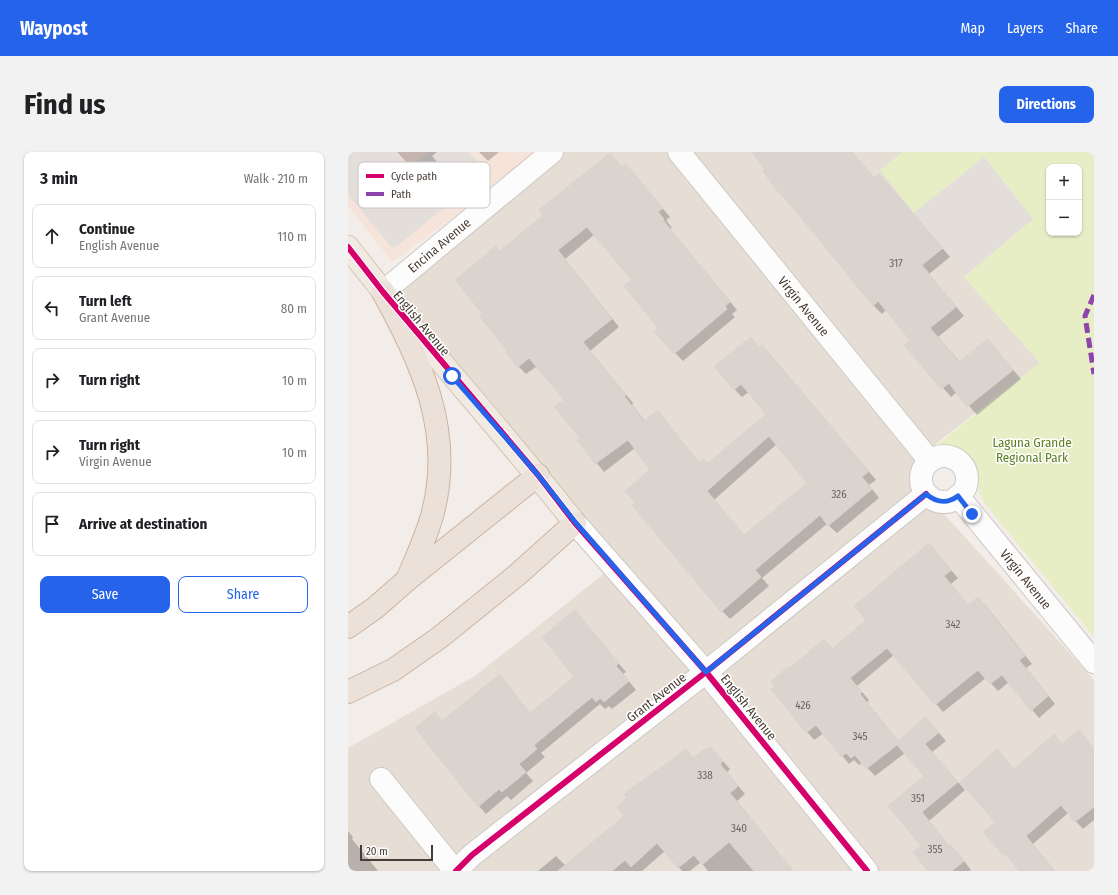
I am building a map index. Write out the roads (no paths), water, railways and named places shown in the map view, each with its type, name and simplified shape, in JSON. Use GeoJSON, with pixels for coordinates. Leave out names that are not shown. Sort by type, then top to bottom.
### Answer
{"type":"FeatureCollection","features":[{"type":"Feature","properties":{"kind":"highway"},"geometry":{"type":"LineString","coordinates":[[382,292],[408,340],[423,375],[438,430],[440,458],[434,512],[426,536],[407,580]]}},
{"type":"Feature","properties":{"kind":"highway"},"geometry":{"type":"LineString","coordinates":[[348,627],[375,608],[407,580],[538,475]]}},
{"type":"Feature","properties":{"kind":"highway"},"geometry":{"type":"LineString","coordinates":[[348,692],[393,670],[439,638],[517,575],[576,523]]}},
{"type":"Feature","properties":{"kind":"main road","name":"English Avenue"},"geometry":{"type":"LineString","coordinates":[[348,247],[382,292],[538,475],[576,523]]}},
{"type":"Feature","properties":{"kind":"street","name":"Encina Avenue"},"geometry":{"type":"LineString","coordinates":[[490,203],[552,152]]}},
{"type":"Feature","properties":{"kind":"street","name":"Virgin Avenue"},"geometry":{"type":"LineString","coordinates":[[679,152],[930,461]]}},
{"type":"Feature","properties":{"kind":"street","name":"Encina Avenue"},"geometry":{"type":"LineString","coordinates":[[382,292],[484,208]]}},
{"type":"Feature","properties":{"kind":"street"},"geometry":{"type":"LineString","coordinates":[[945,456],[952,458],[964,468],[966,483],[958,496],[945,502],[932,498],[926,494],[922,487],[922,473],[930,461],[937,457],[945,456]]}},
{"type":"Feature","properties":{"kind":"street","name":"Grant Avenue"},"geometry":{"type":"LineString","coordinates":[[455,871],[472,855],[706,672],[926,494]]}},
{"type":"Feature","properties":{"kind":"street","name":"Virgin Avenue"},"geometry":{"type":"LineString","coordinates":[[958,496],[1094,662]]}},
{"type":"Feature","properties":{"kind":"street","name":"English Avenue"},"geometry":{"type":"LineString","coordinates":[[576,523],[706,672],[867,871]]}},
{"type":"Feature","properties":{"kind":"street"},"geometry":{"type":"LineString","coordinates":[[382,779],[455,871]]}},
{"type":"Feature","properties":{"kind":"park label","name":"Laguna Grande Regional Park"},"geometry":{"type":"Point","coordinates":[1032,450]}}]}
